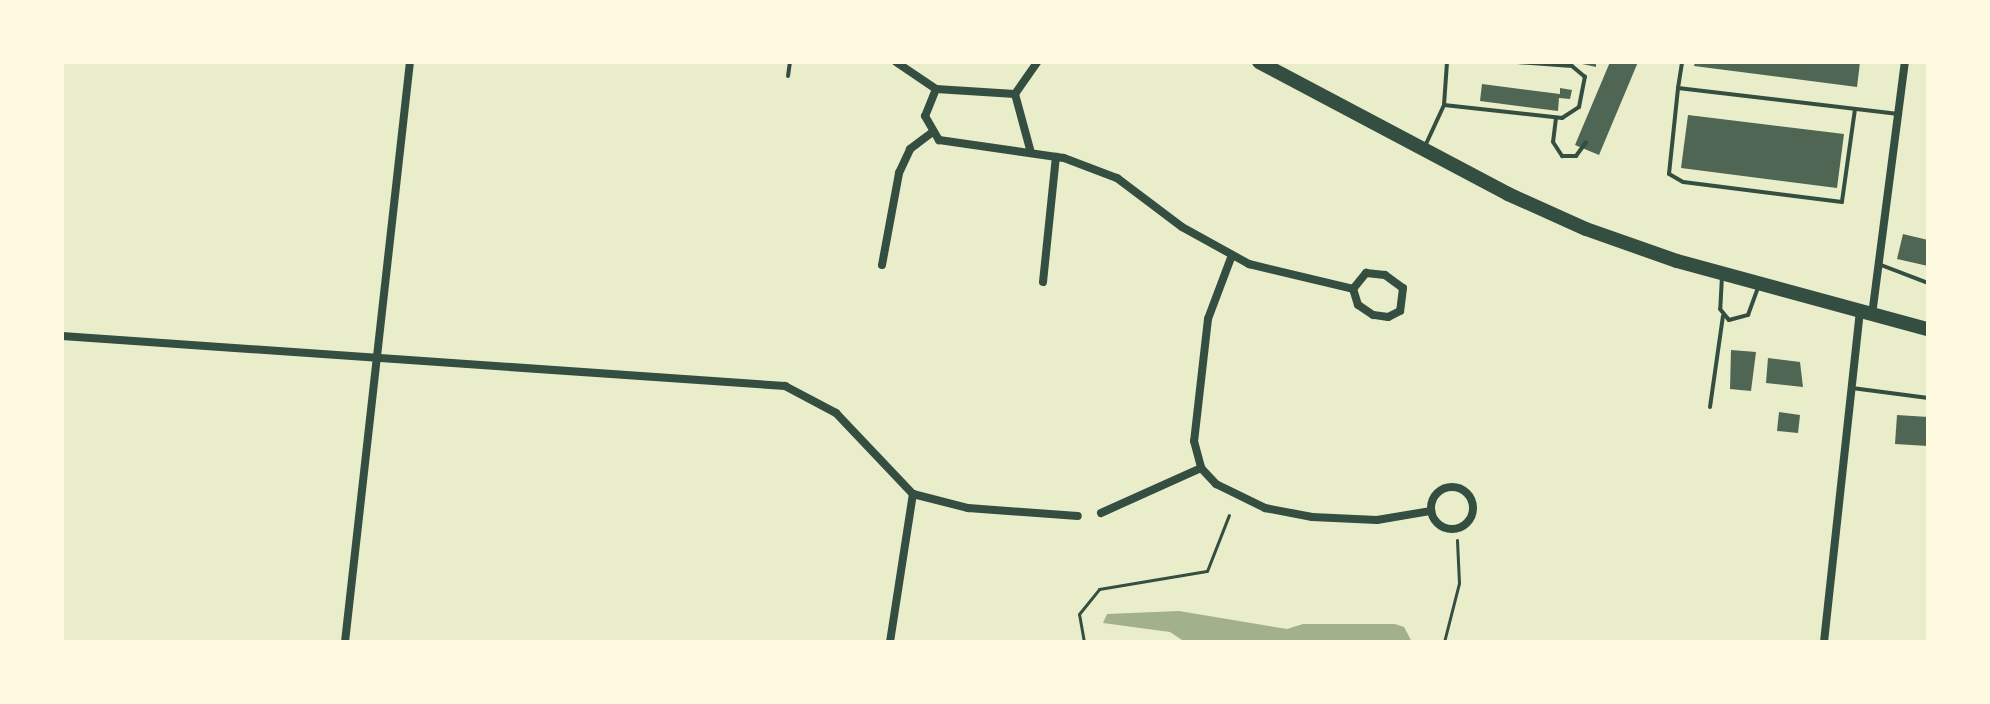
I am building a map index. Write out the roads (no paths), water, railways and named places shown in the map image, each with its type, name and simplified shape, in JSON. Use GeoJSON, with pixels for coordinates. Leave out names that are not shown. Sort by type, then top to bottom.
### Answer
{"type":"FeatureCollection","features":[{"type":"Feature","properties":{"kind":"main road"},"geometry":{"type":"LineString","coordinates":[[1259,62],[1284,68],[1423,150],[1586,229],[1722,274],[1928,329]]}},
{"type":"Feature","properties":{"kind":"street"},"geometry":{"type":"LineString","coordinates":[[345,642],[410,62]]}},
{"type":"Feature","properties":{"kind":"street"},"geometry":{"type":"LineString","coordinates":[[1031,153],[1015,94],[1037,62]]}},
{"type":"Feature","properties":{"kind":"street"},"geometry":{"type":"LineString","coordinates":[[1824,642],[1852,388],[1879,264],[1905,62]]}},
{"type":"Feature","properties":{"kind":"street"},"geometry":{"type":"LineString","coordinates":[[900,63],[936,89],[1015,94]]}},
{"type":"Feature","properties":{"kind":"street"},"geometry":{"type":"LineString","coordinates":[[936,89],[925,116],[931,133],[948,143],[1056,157],[1117,178],[1182,227],[1249,264],[1353,289]]}},
{"type":"Feature","properties":{"kind":"street"},"geometry":{"type":"LineString","coordinates":[[882,265],[899,173],[910,149],[931,133]]}},
{"type":"Feature","properties":{"kind":"street"},"geometry":{"type":"LineString","coordinates":[[1043,282],[1056,157]]}},
{"type":"Feature","properties":{"kind":"street"},"geometry":{"type":"LineString","coordinates":[[1232,255],[1208,319],[1194,441],[1201,468],[1216,484],[1265,508],[1288,513],[1377,520],[1431,511]]}},
{"type":"Feature","properties":{"kind":"street"},"geometry":{"type":"LineString","coordinates":[[1366,273],[1385,275],[1403,288],[1404,302],[1388,317],[1373,315],[1358,305],[1353,289],[1366,273]]}},
{"type":"Feature","properties":{"kind":"street"},"geometry":{"type":"LineString","coordinates":[[62,336],[785,386],[833,410],[913,494],[968,508],[1078,516]]}},
{"type":"Feature","properties":{"kind":"street"},"geometry":{"type":"LineString","coordinates":[[1101,513],[1201,468]]}},
{"type":"Feature","properties":{"kind":"street"},"geometry":{"type":"LineString","coordinates":[[1449,486],[1466,490],[1474,505],[1469,521],[1455,529],[1439,525],[1431,511],[1435,495],[1449,486]]}},
{"type":"Feature","properties":{"kind":"street"},"geometry":{"type":"LineString","coordinates":[[890,642],[913,494]]}},
{"type":"Feature","properties":{"kind":"lane"},"geometry":{"type":"LineString","coordinates":[[788,76],[790,62]]}},
{"type":"Feature","properties":{"kind":"lane"},"geometry":{"type":"LineString","coordinates":[[1423,150],[1444,105],[1447,62]]}},
{"type":"Feature","properties":{"kind":"lane"},"geometry":{"type":"LineString","coordinates":[[1444,105],[1556,118],[1579,107],[1585,77],[1572,66],[1517,62]]}},
{"type":"Feature","properties":{"kind":"lane"},"geometry":{"type":"LineString","coordinates":[[1682,62],[1669,174],[1683,182],[1842,202],[1855,109]]}},
{"type":"Feature","properties":{"kind":"lane"},"geometry":{"type":"LineString","coordinates":[[1678,88],[1898,114]]}},
{"type":"Feature","properties":{"kind":"lane"},"geometry":{"type":"LineString","coordinates":[[1556,118],[1553,142],[1562,156],[1576,156],[1586,142]]}},
{"type":"Feature","properties":{"kind":"lane"},"geometry":{"type":"LineString","coordinates":[[1879,264],[1928,283]]}},
{"type":"Feature","properties":{"kind":"lane"},"geometry":{"type":"LineString","coordinates":[[1710,407],[1723,316],[1722,274]]}},
{"type":"Feature","properties":{"kind":"lane"},"geometry":{"type":"LineString","coordinates":[[1723,316],[1737,321],[1748,315],[1759,284]]}},
{"type":"Feature","properties":{"kind":"lane"},"geometry":{"type":"LineString","coordinates":[[1852,388],[1928,398]]}}]}
